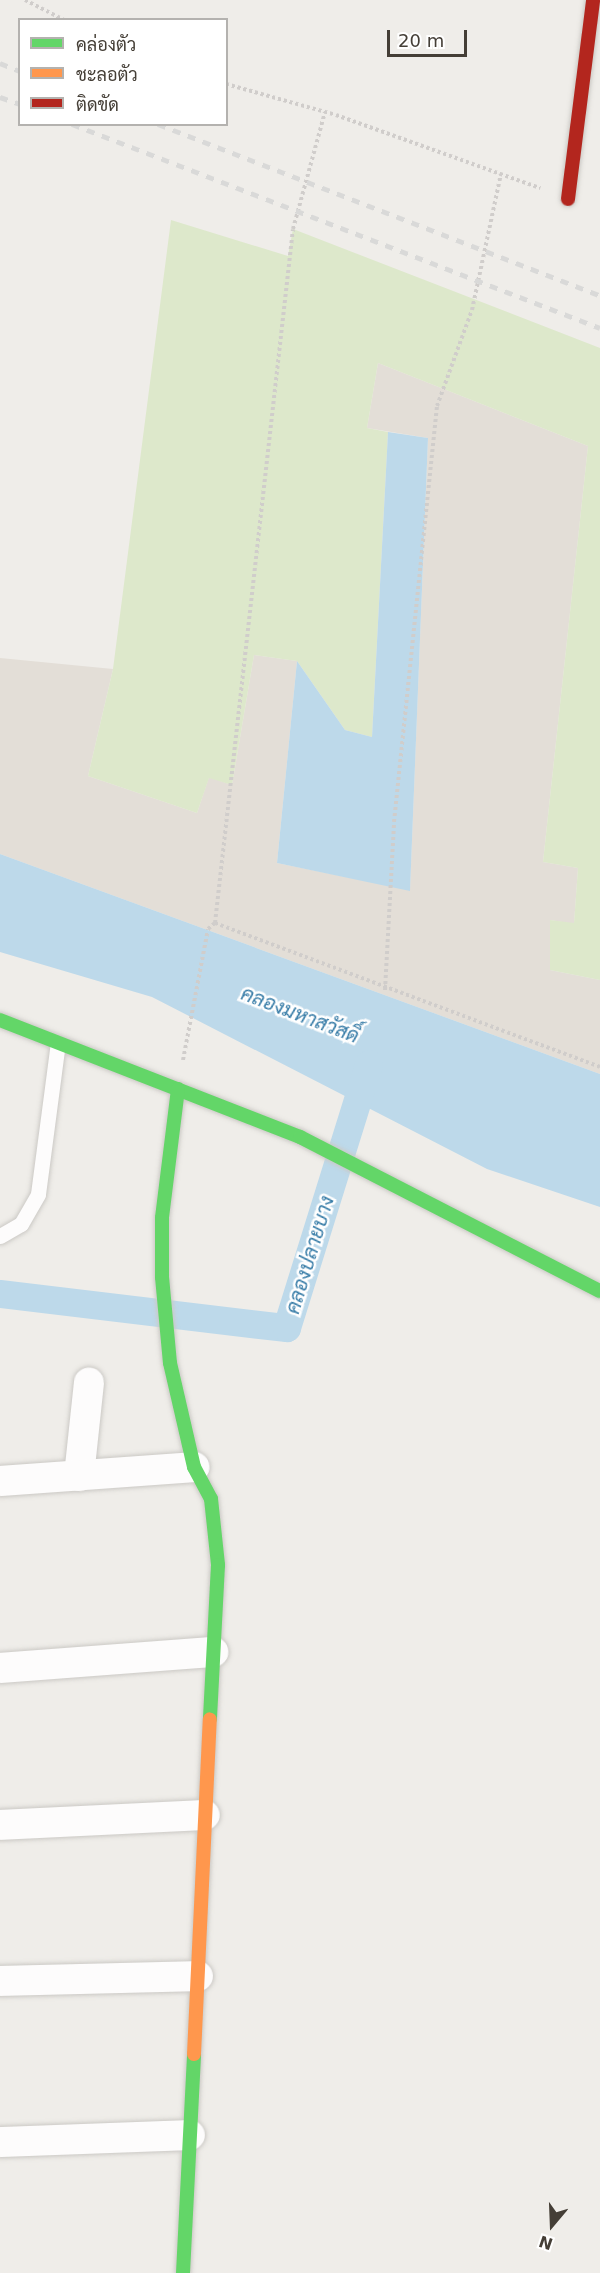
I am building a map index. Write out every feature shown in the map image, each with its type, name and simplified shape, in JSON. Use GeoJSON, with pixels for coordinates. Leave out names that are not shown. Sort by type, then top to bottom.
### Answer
{"type":"FeatureCollection","features":[{"type":"Feature","properties":{"kind":"street"},"geometry":{"type":"LineString","coordinates":[[568,199],[593,0]]}},
{"type":"Feature","properties":{"kind":"street"},"geometry":{"type":"LineString","coordinates":[[0,1020],[300,1137],[600,1291]]}},
{"type":"Feature","properties":{"kind":"street"},"geometry":{"type":"LineString","coordinates":[[178,1089],[162,1218],[162,1277],[170,1363],[194,1467],[212,1510],[218,1565],[183,2273]]}},
{"type":"Feature","properties":{"kind":"street"},"geometry":{"type":"LineString","coordinates":[[79,1476],[89,1383]]}},
{"type":"Feature","properties":{"kind":"street"},"geometry":{"type":"LineString","coordinates":[[0,1481],[194,1467]]}},
{"type":"Feature","properties":{"kind":"street"},"geometry":{"type":"LineString","coordinates":[[0,1668],[213,1652]]}},
{"type":"Feature","properties":{"kind":"street"},"geometry":{"type":"LineString","coordinates":[[0,1825],[206,1815]]}},
{"type":"Feature","properties":{"kind":"street"},"geometry":{"type":"LineString","coordinates":[[0,1982],[198,1976]]}},
{"type":"Feature","properties":{"kind":"street"},"geometry":{"type":"LineString","coordinates":[[0,2142],[190,2135]]}},
{"type":"Feature","properties":{"kind":"lane"},"geometry":{"type":"LineString","coordinates":[[0,1236],[21,1224],[38,1194],[58,1043]]}},
{"type":"Feature","properties":{"kind":"path"},"geometry":{"type":"LineString","coordinates":[[25,0],[60,18]]}},
{"type":"Feature","properties":{"kind":"path"},"geometry":{"type":"LineString","coordinates":[[228,85],[325,112],[568,199]]}},
{"type":"Feature","properties":{"kind":"path"},"geometry":{"type":"LineString","coordinates":[[185,1047],[208,929],[215,923],[293,229],[325,112]]}},
{"type":"Feature","properties":{"kind":"path"},"geometry":{"type":"LineString","coordinates":[[385,990],[394,822],[437,406],[472,310],[501,174]]}},
{"type":"Feature","properties":{"kind":"path"},"geometry":{"type":"LineString","coordinates":[[215,923],[385,990],[600,1067]]}},
{"type":"Feature","properties":{"kind":"shaded area"},"geometry":{"type":"Polygon","coordinates":[[[378,363],[588,446],[543,862],[578,868],[574,924],[550,920],[550,970],[600,980],[600,1074],[0,854],[0,658],[113,669],[88,776],[197,813],[209,777],[232,785],[254,655],[297,661],[277,863],[410,890],[428,438],[367,428],[378,363]]]}},
{"type":"Feature","properties":{"kind":"green space"},"geometry":{"type":"Polygon","coordinates":[[[171,220],[288,256],[293,229],[600,348],[600,980],[550,970],[550,920],[574,923],[578,868],[543,862],[588,446],[378,363],[367,428],[388,432],[372,737],[345,730],[297,661],[254,655],[232,785],[209,778],[197,813],[88,776],[113,669],[171,220]]]}},
{"type":"Feature","properties":{"kind":"water"},"geometry":{"type":"Polygon","coordinates":[[[388,432],[428,438],[410,891],[277,863],[297,661],[345,730],[372,737],[388,432]]]}},
{"type":"Feature","properties":{"kind":"water","name":"คลองมหาสวัสดิ์"},"geometry":{"type":"Polygon","coordinates":[[[0,854],[600,1074],[600,1207],[487,1169],[152,997],[0,952],[0,854]]]}},
{"type":"Feature","properties":{"kind":"waterway","name":"คลองปลายบาง"},"geometry":{"type":"LineString","coordinates":[[0,1294],[287,1328],[369,1064]]}},
{"type":"Feature","properties":{"kind":"railway"},"geometry":{"type":"LineString","coordinates":[[0,63],[18,70]]}},
{"type":"Feature","properties":{"kind":"railway"},"geometry":{"type":"LineString","coordinates":[[0,97],[18,103]]}},
{"type":"Feature","properties":{"kind":"railway"},"geometry":{"type":"LineString","coordinates":[[77,126],[600,328]]}},
{"type":"Feature","properties":{"kind":"railway"},"geometry":{"type":"LineString","coordinates":[[163,126],[600,295]]}},
{"type":"Feature","properties":{"kind":"traffic: fast"},"geometry":{"type":"LineString","coordinates":[[0,1020],[300,1137],[600,1291]]}},
{"type":"Feature","properties":{"kind":"traffic: fast"},"geometry":{"type":"LineString","coordinates":[[178,1089],[162,1218],[162,1277],[170,1363],[194,1467],[211,1499],[218,1565],[210,1719]]}},
{"type":"Feature","properties":{"kind":"traffic: fast"},"geometry":{"type":"LineString","coordinates":[[183,2273],[194,2054]]}},
{"type":"Feature","properties":{"kind":"traffic: slow"},"geometry":{"type":"LineString","coordinates":[[194,2054],[210,1719]]}},
{"type":"Feature","properties":{"kind":"traffic: jam"},"geometry":{"type":"LineString","coordinates":[[568,199],[593,0]]}}]}
